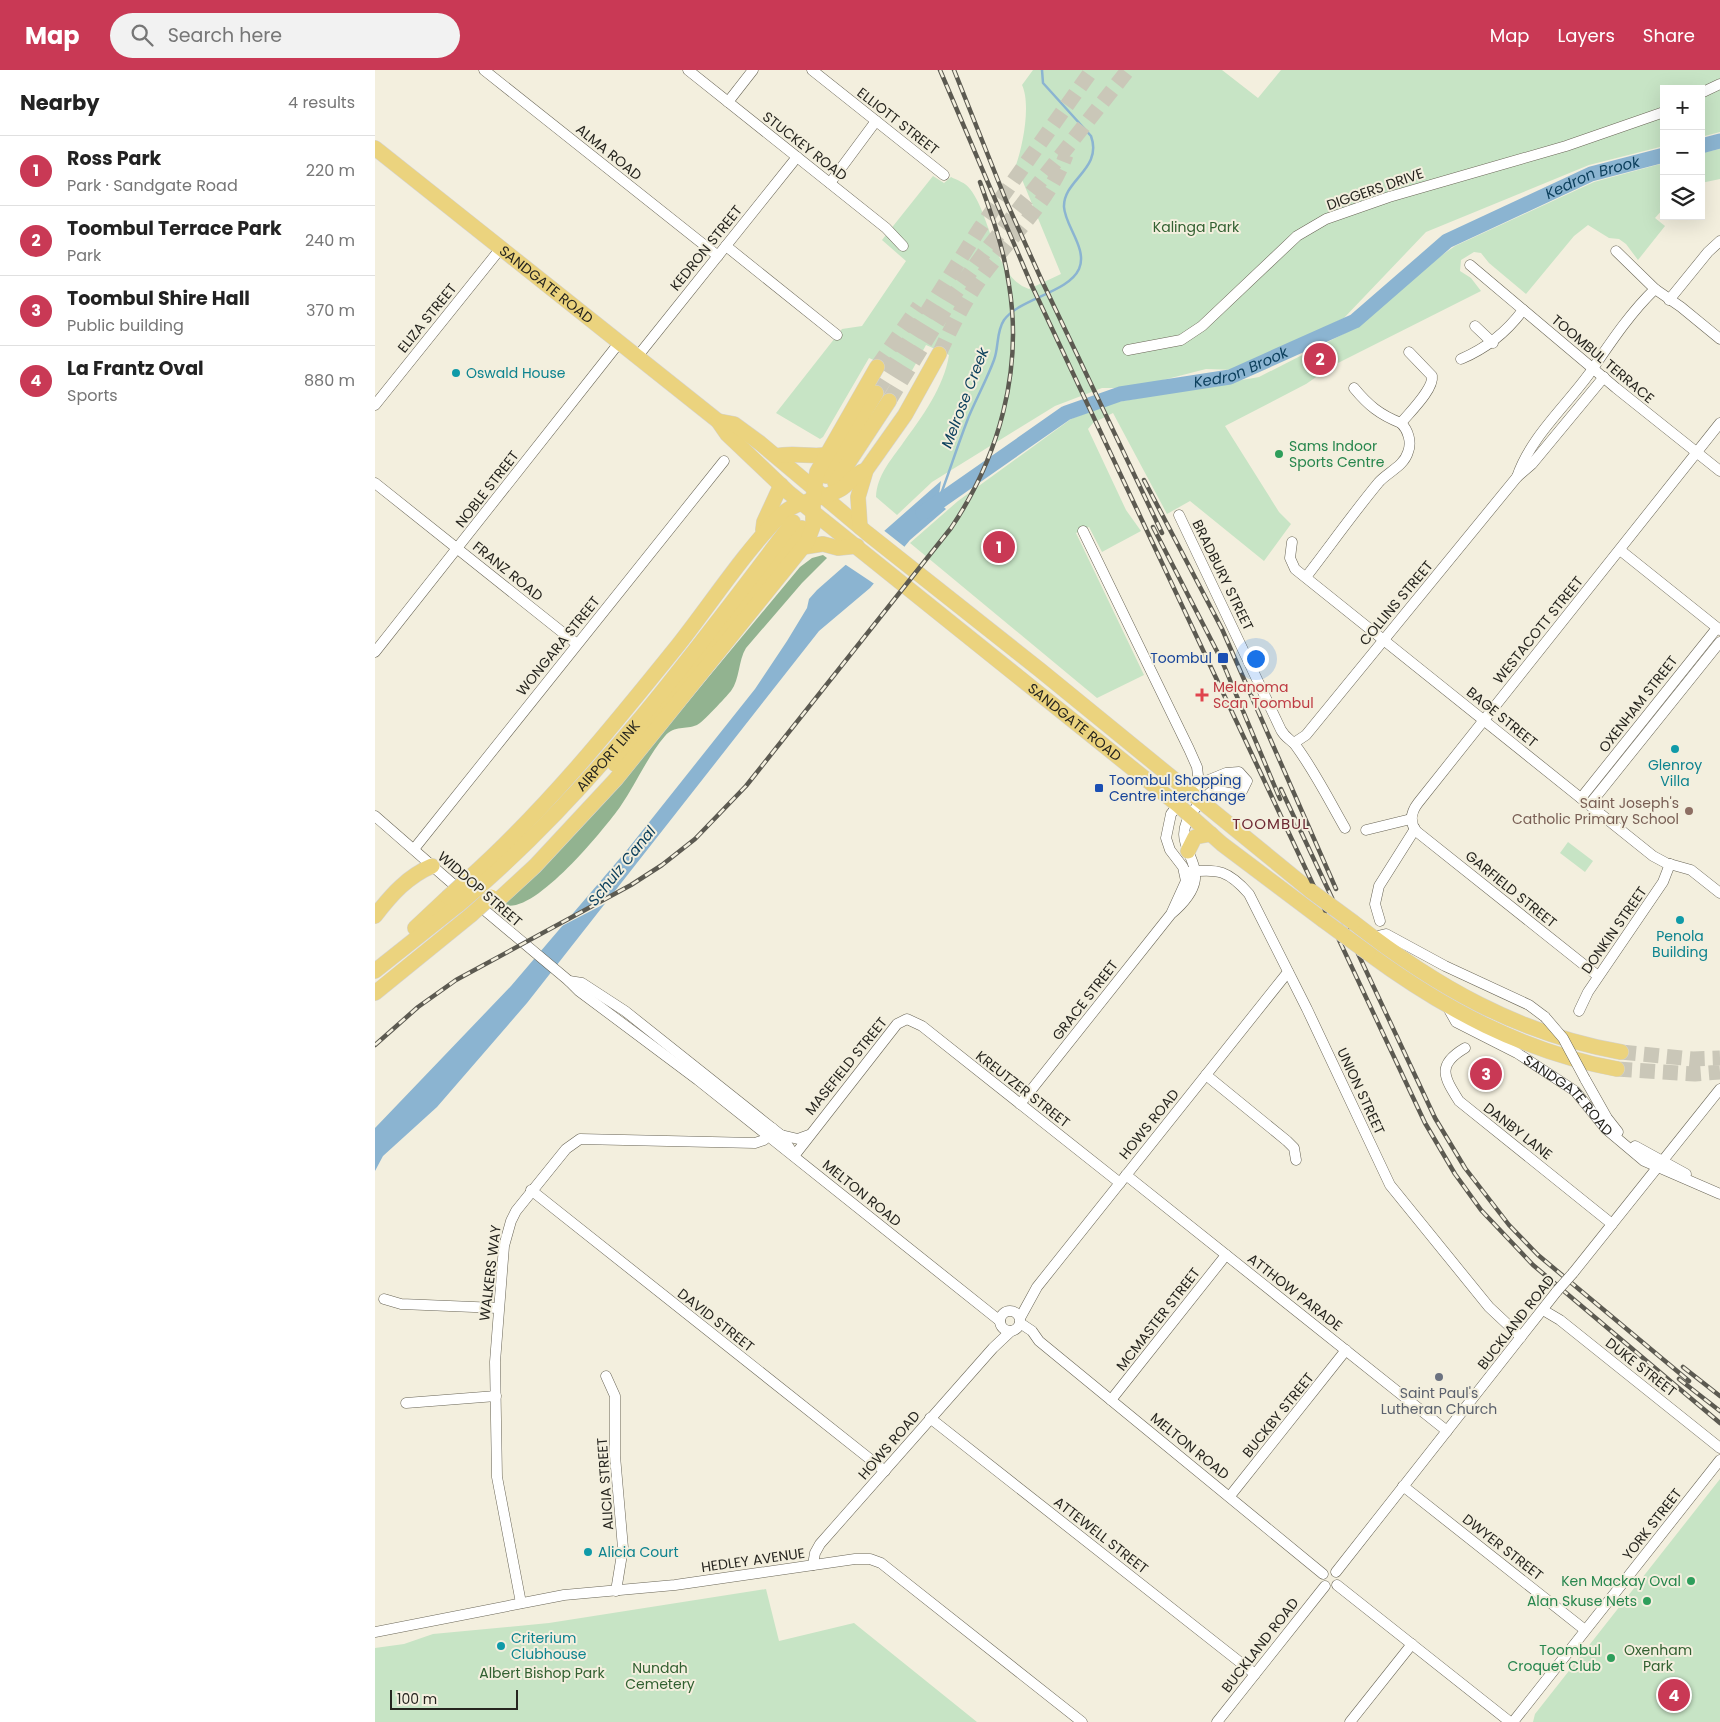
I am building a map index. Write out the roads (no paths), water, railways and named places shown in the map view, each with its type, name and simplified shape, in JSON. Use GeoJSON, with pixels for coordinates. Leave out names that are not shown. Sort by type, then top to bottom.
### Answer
{"type":"FeatureCollection","features":[{"type":"Feature","properties":{"kind":"highway","name":"SANDGATE ROAD"},"geometry":{"type":"LineString","coordinates":[[377,153],[501,248],[718,420],[727,434],[781,485],[813,500],[863,530],[1194,788],[1201,801],[1254,847],[1373,937],[1415,967],[1500,1016],[1554,1037],[1621,1052]]}},
{"type":"Feature","properties":{"kind":"highway"},"geometry":{"type":"LineString","coordinates":[[863,530],[858,497],[866,470],[913,402],[939,354]]}},
{"type":"Feature","properties":{"kind":"highway"},"geometry":{"type":"LineString","coordinates":[[375,993],[542,859],[616,779],[803,547],[812,532],[813,500],[817,472],[877,367]]}},
{"type":"Feature","properties":{"kind":"highway"},"geometry":{"type":"LineString","coordinates":[[831,479],[883,397]]}},
{"type":"Feature","properties":{"kind":"highway","name":"SANDGATE ROAD"},"geometry":{"type":"LineString","coordinates":[[718,420],[734,424],[776,456],[813,500],[857,546],[900,582],[1190,815],[1211,834],[1368,954],[1447,1006],[1490,1029],[1528,1045],[1567,1058],[1617,1069]]}},
{"type":"Feature","properties":{"kind":"highway"},"geometry":{"type":"LineString","coordinates":[[776,456],[791,452],[813,456],[825,455]]}},
{"type":"Feature","properties":{"kind":"highway"},"geometry":{"type":"LineString","coordinates":[[474,883],[565,780],[678,644],[783,512],[843,488],[857,473],[866,470]]}},
{"type":"Feature","properties":{"kind":"highway"},"geometry":{"type":"LineString","coordinates":[[761,538],[764,522],[781,485]]}},
{"type":"Feature","properties":{"kind":"highway","name":"AIRPORT LINK"},"geometry":{"type":"LineString","coordinates":[[375,971],[453,901],[546,823],[597,768],[798,525],[707,651],[588,796],[494,899]]}},
{"type":"Feature","properties":{"kind":"highway"},"geometry":{"type":"LineString","coordinates":[[803,547],[823,544],[838,548],[857,546]]}},
{"type":"Feature","properties":{"kind":"highway"},"geometry":{"type":"LineString","coordinates":[[1188,850],[1195,837],[1211,834]]}},
{"type":"Feature","properties":{"kind":"highway"},"geometry":{"type":"LineString","coordinates":[[375,916],[398,889],[421,871],[432,866]]}},
{"type":"Feature","properties":{"kind":"street","name":"ALMA ROAD"},"geometry":{"type":"LineString","coordinates":[[484,70],[717,256]]}},
{"type":"Feature","properties":{"kind":"street","name":"STUCKEY ROAD"},"geometry":{"type":"LineString","coordinates":[[688,70],[887,228],[903,246]]}},
{"type":"Feature","properties":{"kind":"street"},"geometry":{"type":"LineString","coordinates":[[728,102],[753,70]]}},
{"type":"Feature","properties":{"kind":"street","name":"ELLIOTT STREET"},"geometry":{"type":"LineString","coordinates":[[812,70],[944,175]]}},
{"type":"Feature","properties":{"kind":"street"},"geometry":{"type":"LineString","coordinates":[[1705,91],[1720,84]]}},
{"type":"Feature","properties":{"kind":"street","name":"DIGGERS DRIVE"},"geometry":{"type":"LineString","coordinates":[[1128,350],[1181,340],[1203,326],[1297,236],[1327,219],[1399,194],[1566,146],[1660,113]]}},
{"type":"Feature","properties":{"kind":"street"},"geometry":{"type":"LineString","coordinates":[[830,183],[876,121]]}},
{"type":"Feature","properties":{"kind":"street","name":"KEDRON STREET"},"geometry":{"type":"LineString","coordinates":[[637,357],[797,157]]}},
{"type":"Feature","properties":{"kind":"street"},"geometry":{"type":"LineString","coordinates":[[1669,300],[1708,252],[1720,241]]}},
{"type":"Feature","properties":{"kind":"street"},"geometry":{"type":"LineString","coordinates":[[726,246],[837,335]]}},
{"type":"Feature","properties":{"kind":"street","name":"ELIZA STREET"},"geometry":{"type":"LineString","coordinates":[[375,405],[501,248]]}},
{"type":"Feature","properties":{"kind":"street"},"geometry":{"type":"LineString","coordinates":[[1616,251],[1655,289],[1720,339]]}},
{"type":"Feature","properties":{"kind":"street","name":"TOOMBUL TERRACE"},"geometry":{"type":"LineString","coordinates":[[1470,265],[1720,472]]}},
{"type":"Feature","properties":{"kind":"street","name":"COLLINS STREET"},"geometry":{"type":"LineString","coordinates":[[1517,478],[1523,459],[1655,289]]}},
{"type":"Feature","properties":{"kind":"street"},"geometry":{"type":"LineString","coordinates":[[1461,359],[1478,352],[1493,342],[1523,310]]}},
{"type":"Feature","properties":{"kind":"street"},"geometry":{"type":"LineString","coordinates":[[1475,326],[1493,342]]}},
{"type":"Feature","properties":{"kind":"street","name":"NOBLE STREET"},"geometry":{"type":"LineString","coordinates":[[375,652],[619,343]]}},
{"type":"Feature","properties":{"kind":"street"},"geometry":{"type":"LineString","coordinates":[[1401,423],[1430,388],[1433,380],[1432,376],[1409,352]]}},
{"type":"Feature","properties":{"kind":"street","name":"COLLINS STREET"},"geometry":{"type":"LineString","coordinates":[[1294,743],[1299,742],[1306,735],[1517,478],[1532,464],[1604,377]]}},
{"type":"Feature","properties":{"kind":"street"},"geometry":{"type":"LineString","coordinates":[[1306,577],[1380,482],[1401,464],[1408,452],[1410,440],[1405,427],[1401,423],[1387,418],[1374,410],[1354,388]]}},
{"type":"Feature","properties":{"kind":"street","name":"WESTACOTT STREET"},"geometry":{"type":"LineString","coordinates":[[1380,922],[1375,904],[1379,886],[1413,824],[1416,806],[1720,423]]}},
{"type":"Feature","properties":{"kind":"street","name":"WONGARA STREET"},"geometry":{"type":"LineString","coordinates":[[414,849],[724,461]]}},
{"type":"Feature","properties":{"kind":"street","name":"FRANZ ROAD"},"geometry":{"type":"LineString","coordinates":[[375,482],[577,644]]}},
{"type":"Feature","properties":{"kind":"street","name":"BRADBURY STREET"},"geometry":{"type":"LineString","coordinates":[[1179,515],[1281,730],[1288,741],[1294,743],[1345,828]]}},
{"type":"Feature","properties":{"kind":"street"},"geometry":{"type":"LineString","coordinates":[[1083,531],[1197,767],[1211,780]]}},
{"type":"Feature","properties":{"kind":"street","name":"BAGE STREET"},"geometry":{"type":"LineString","coordinates":[[1292,542],[1290,551],[1292,564],[1306,577],[1653,856],[1670,864],[1691,870],[1720,893]]}},
{"type":"Feature","properties":{"kind":"street"},"geometry":{"type":"LineString","coordinates":[[1620,550],[1719,629]]}},
{"type":"Feature","properties":{"kind":"street","name":"OXENHAM STREET"},"geometry":{"type":"LineString","coordinates":[[1585,801],[1719,629]]}},
{"type":"Feature","properties":{"kind":"street","name":"OXENHAM STREET"},"geometry":{"type":"LineString","coordinates":[[1585,801],[1720,642]]}},
{"type":"Feature","properties":{"kind":"street"},"geometry":{"type":"LineString","coordinates":[[1190,872],[1171,850],[1165,838],[1168,821],[1177,805],[1194,788],[1197,767]]}},
{"type":"Feature","properties":{"kind":"street","name":"GRACE STREET"},"geometry":{"type":"LineString","coordinates":[[1020,1104],[1171,914],[1190,895],[1195,886],[1190,872],[1188,850],[1183,833],[1190,815],[1201,801],[1214,790],[1238,793],[1245,789],[1247,781],[1242,774],[1235,771],[1194,788]]}},
{"type":"Feature","properties":{"kind":"street","name":"WIDDOP STREET"},"geometry":{"type":"LineString","coordinates":[[375,816],[569,981],[579,992],[698,1080],[758,1129],[770,1132]]}},
{"type":"Feature","properties":{"kind":"street"},"geometry":{"type":"LineString","coordinates":[[1366,830],[1413,824]]}},
{"type":"Feature","properties":{"kind":"street","name":"GARFIELD STREET"},"geometry":{"type":"LineString","coordinates":[[1413,824],[1599,976]]}},
{"type":"Feature","properties":{"kind":"street","name":"DONKIN STREET"},"geometry":{"type":"LineString","coordinates":[[1579,1012],[1599,976],[1659,888],[1670,864]]}},
{"type":"Feature","properties":{"kind":"street","name":"UNION STREET"},"geometry":{"type":"LineString","coordinates":[[1190,872],[1221,872],[1241,885],[1256,905],[1390,1185],[1489,1307],[1521,1337]]}},
{"type":"Feature","properties":{"kind":"street","name":"SANDGATE ROAD"},"geometry":{"type":"LineString","coordinates":[[1373,937],[1386,934],[1436,962],[1529,1005],[1545,1017],[1563,1038],[1607,1118],[1616,1129],[1659,1164]]}},
{"type":"Feature","properties":{"kind":"street","name":"HOWS ROAD"},"geometry":{"type":"LineString","coordinates":[[813,1565],[815,1552],[820,1544],[993,1348],[1010,1322],[1288,972]]}},
{"type":"Feature","properties":{"kind":"street","name":"WIDDOP STREET"},"geometry":{"type":"LineString","coordinates":[[569,981],[582,983],[625,1011],[770,1132]]}},
{"type":"Feature","properties":{"kind":"street","name":"SANDGATE ROAD"},"geometry":{"type":"LineString","coordinates":[[1447,1006],[1456,1022],[1535,1064],[1575,1091],[1614,1136],[1644,1161],[1659,1164],[1689,1176],[1693,1181],[1720,1194]]}},
{"type":"Feature","properties":{"kind":"street","name":"KREUTZER STREET"},"geometry":{"type":"LineString","coordinates":[[907,1020],[921,1026],[1020,1104],[1123,1179]]}},
{"type":"Feature","properties":{"kind":"street","name":"MASEFIELD STREET"},"geometry":{"type":"LineString","coordinates":[[793,1156],[897,1024],[907,1020]]}},
{"type":"Feature","properties":{"kind":"street","name":"DANBY LANE"},"geometry":{"type":"LineString","coordinates":[[1465,1048],[1451,1058],[1445,1069],[1446,1081],[1459,1101],[1612,1224]]}},
{"type":"Feature","properties":{"kind":"street"},"geometry":{"type":"LineString","coordinates":[[1206,1075],[1287,1141],[1294,1148],[1296,1160]]}},
{"type":"Feature","properties":{"kind":"street","name":"BUCKLAND ROAD"},"geometry":{"type":"LineString","coordinates":[[1336,1572],[1557,1291],[1720,1089]]}},
{"type":"Feature","properties":{"kind":"street"},"geometry":{"type":"LineString","coordinates":[[747,1141],[754,1136],[758,1129]]}},
{"type":"Feature","properties":{"kind":"street","name":"MELTON ROAD"},"geometry":{"type":"LineString","coordinates":[[770,1132],[781,1136],[793,1156]]}},
{"type":"Feature","properties":{"kind":"street","name":"MELTON ROAD"},"geometry":{"type":"LineString","coordinates":[[770,1132],[793,1156],[983,1307],[1010,1322],[1032,1331],[1039,1341],[1323,1574]]}},
{"type":"Feature","properties":{"kind":"street","name":"WALKERS WAY"},"geometry":{"type":"LineString","coordinates":[[521,1602],[497,1477],[495,1355],[498,1308],[508,1230],[516,1211],[531,1190],[566,1149],[580,1139],[761,1141],[770,1132]]}},
{"type":"Feature","properties":{"kind":"street","name":"MASEFIELD STREET"},"geometry":{"type":"LineString","coordinates":[[781,1136],[798,1140],[809,1135]]}},
{"type":"Feature","properties":{"kind":"street","name":"ATTHOW PARADE"},"geometry":{"type":"LineString","coordinates":[[1123,1179],[1226,1255],[1447,1431]]}},
{"type":"Feature","properties":{"kind":"street","name":"DAVID STREET"},"geometry":{"type":"LineString","coordinates":[[531,1190],[885,1470]]}},
{"type":"Feature","properties":{"kind":"street","name":"MCMASTER STREET"},"geometry":{"type":"LineString","coordinates":[[1111,1400],[1226,1255]]}},
{"type":"Feature","properties":{"kind":"street"},"geometry":{"type":"LineString","coordinates":[[384,1299],[401,1304],[498,1308]]}},
{"type":"Feature","properties":{"kind":"street","name":"DUKE STREET"},"geometry":{"type":"LineString","coordinates":[[1543,1310],[1560,1320],[1720,1448]]}},
{"type":"Feature","properties":{"kind":"street","name":"BUCKBY STREET"},"geometry":{"type":"LineString","coordinates":[[1230,1496],[1346,1350]]}},
{"type":"Feature","properties":{"kind":"street","name":"ALICIA STREET"},"geometry":{"type":"LineString","coordinates":[[606,1376],[615,1396],[615,1456],[623,1548],[616,1591]]}},
{"type":"Feature","properties":{"kind":"street"},"geometry":{"type":"LineString","coordinates":[[406,1402],[496,1396]]}},
{"type":"Feature","properties":{"kind":"street","name":"ATTEWELL STREET"},"geometry":{"type":"LineString","coordinates":[[930,1418],[1255,1674]]}},
{"type":"Feature","properties":{"kind":"street","name":"YORK STREET"},"geometry":{"type":"LineString","coordinates":[[1511,1722],[1720,1460]]}},
{"type":"Feature","properties":{"kind":"street","name":"DWYER STREET"},"geometry":{"type":"LineString","coordinates":[[1403,1486],[1585,1630]]}},
{"type":"Feature","properties":{"kind":"street","name":"HEDLEY AVENUE"},"geometry":{"type":"LineString","coordinates":[[375,1632],[521,1602],[863,1558],[881,1563],[1082,1722]]}},
{"type":"Feature","properties":{"kind":"street"},"geometry":{"type":"LineString","coordinates":[[1331,1570],[1336,1572],[1339,1577],[1337,1585],[1332,1588],[1325,1586],[1322,1579],[1323,1574],[1331,1570]]}},
{"type":"Feature","properties":{"kind":"street"},"geometry":{"type":"LineString","coordinates":[[1337,1585],[1511,1722]]}},
{"type":"Feature","properties":{"kind":"street","name":"BUCKLAND ROAD"},"geometry":{"type":"LineString","coordinates":[[1217,1722],[1325,1586]]}},
{"type":"Feature","properties":{"kind":"street"},"geometry":{"type":"LineString","coordinates":[[1350,1722],[1412,1644]]}},
{"type":"Feature","properties":{"kind":"water","name":"Schulz Canal"},"geometry":{"type":"Polygon","coordinates":[[[941,481],[938,502],[946,509],[910,540],[870,588],[819,631],[527,1003],[437,1107],[383,1156],[375,1171],[375,1128],[511,986],[627,850],[755,689],[807,608],[809,599],[941,481]]]}},
{"type":"Feature","properties":{"kind":"waterway","name":"Melrose Creek"},"geometry":{"type":"LineString","coordinates":[[938,502],[969,416],[994,360],[1001,325],[1011,312],[1065,284],[1079,269],[1081,261],[1081,254],[1064,207],[1069,189],[1092,157],[1091,136],[1043,83],[1042,70]]}},
{"type":"Feature","properties":{"kind":"waterway","name":"Kedron Brook"},"geometry":{"type":"LineString","coordinates":[[1705,145],[1720,141]]}},
{"type":"Feature","properties":{"kind":"waterway","name":"Kedron Brook"},"geometry":{"type":"LineString","coordinates":[[923,513],[1066,413],[1120,394],[1230,377],[1355,321],[1447,241],[1591,174],[1660,156]]}},
{"type":"Feature","properties":{"kind":"tunnel"},"geometry":{"type":"LineString","coordinates":[[876,393],[980,228],[1092,70]]}},
{"type":"Feature","properties":{"kind":"tunnel"},"geometry":{"type":"LineString","coordinates":[[889,401],[952,298],[984,253],[1128,70]]}},
{"type":"Feature","properties":{"kind":"tunnel"},"geometry":{"type":"LineString","coordinates":[[939,354],[970,295],[1052,185],[1066,155]]}},
{"type":"Feature","properties":{"kind":"tunnel"},"geometry":{"type":"LineString","coordinates":[[877,367],[919,306]]}},
{"type":"Feature","properties":{"kind":"tunnel"},"geometry":{"type":"LineString","coordinates":[[1621,1052],[1693,1059],[1720,1058]]}},
{"type":"Feature","properties":{"kind":"tunnel"},"geometry":{"type":"LineString","coordinates":[[1617,1069],[1695,1074],[1720,1072]]}},
{"type":"Feature","properties":{"kind":"railway"},"geometry":{"type":"LineString","coordinates":[[940,70],[1032,286],[1425,1123],[1455,1174],[1481,1210],[1533,1265],[1720,1423]]}},
{"type":"Feature","properties":{"kind":"railway"},"geometry":{"type":"LineString","coordinates":[[954,70],[1007,203],[1042,281],[1162,533]]}},
{"type":"Feature","properties":{"kind":"railway"},"geometry":{"type":"LineString","coordinates":[[375,1045],[418,1007],[456,980],[631,885],[662,865],[695,839],[746,786],[951,528],[968,501],[994,442],[1003,412],[1013,349],[1007,272],[997,233],[980,182]]}},
{"type":"Feature","properties":{"kind":"railway"},"geometry":{"type":"LineString","coordinates":[[1144,480],[1222,629],[1336,889]]}},
{"type":"Feature","properties":{"kind":"railway"},"geometry":{"type":"LineString","coordinates":[[1153,527],[1222,661],[1280,799]]}},
{"type":"Feature","properties":{"kind":"railway"},"geometry":{"type":"LineString","coordinates":[[1281,789],[1435,1118],[1465,1168],[1509,1225],[1538,1255],[1689,1381]]}},
{"type":"Feature","properties":{"kind":"railway"},"geometry":{"type":"LineString","coordinates":[[1683,1367],[1720,1396]]}},
{"type":"Feature","properties":{"kind":"railway"},"geometry":{"type":"LineString","coordinates":[[1679,1379],[1720,1411]]}},
{"type":"Feature","properties":{"kind":"place","name":"Toombul Terrace Park"},"geometry":{"type":"Point","coordinates":[1320,359]}},
{"type":"Feature","properties":{"kind":"place","name":"Oswald House"},"geometry":{"type":"Point","coordinates":[456,373]}},
{"type":"Feature","properties":{"kind":"place","name":"Sams Indoor Sports Centre"},"geometry":{"type":"Point","coordinates":[1279,454]}},
{"type":"Feature","properties":{"kind":"place","name":"Ross Park"},"geometry":{"type":"Point","coordinates":[999,547]}},
{"type":"Feature","properties":{"kind":"place","name":"Toombul"},"geometry":{"type":"Point","coordinates":[1223,658]}},
{"type":"Feature","properties":{"kind":"place","name":"Melanoma Scan Toombul"},"geometry":{"type":"Point","coordinates":[1202,695]}},
{"type":"Feature","properties":{"kind":"place","name":"Glenroy Villa"},"geometry":{"type":"Point","coordinates":[1675,749]}},
{"type":"Feature","properties":{"kind":"place","name":"Toombul Shopping Centre interchange"},"geometry":{"type":"Point","coordinates":[1099,788]}},
{"type":"Feature","properties":{"kind":"place","name":"Saint Joseph's Catholic Primary School"},"geometry":{"type":"Point","coordinates":[1689,811]}},
{"type":"Feature","properties":{"kind":"place","name":"Penola Building"},"geometry":{"type":"Point","coordinates":[1680,920]}},
{"type":"Feature","properties":{"kind":"place","name":"Toombul Shire Hall"},"geometry":{"type":"Point","coordinates":[1486,1074]}},
{"type":"Feature","properties":{"kind":"place","name":"Saint Paul's Lutheran Church"},"geometry":{"type":"Point","coordinates":[1439,1377]}},
{"type":"Feature","properties":{"kind":"place","name":"Alicia Court"},"geometry":{"type":"Point","coordinates":[588,1552]}},
{"type":"Feature","properties":{"kind":"place","name":"Ken Mackay Oval"},"geometry":{"type":"Point","coordinates":[1691,1581]}},
{"type":"Feature","properties":{"kind":"place","name":"Alan Skuse Nets"},"geometry":{"type":"Point","coordinates":[1647,1601]}},
{"type":"Feature","properties":{"kind":"place","name":"Criterium Clubhouse"},"geometry":{"type":"Point","coordinates":[501,1646]}},
{"type":"Feature","properties":{"kind":"place","name":"Toombul Croquet Club"},"geometry":{"type":"Point","coordinates":[1611,1658]}},
{"type":"Feature","properties":{"kind":"place","name":"La Frantz Oval"},"geometry":{"type":"Point","coordinates":[1674,1695]}},
{"type":"Feature","properties":{"kind":"district","name":"TOOMBUL"},"geometry":{"type":"Point","coordinates":[1271,824]}},
{"type":"Feature","properties":{"kind":"park label","name":"Kalinga Park"},"geometry":{"type":"Point","coordinates":[1196,227]}},
{"type":"Feature","properties":{"kind":"park label","name":"Oxenham Park"},"geometry":{"type":"Point","coordinates":[1658,1658]}},
{"type":"Feature","properties":{"kind":"park label","name":"Albert Bishop Park"},"geometry":{"type":"Point","coordinates":[542,1673]}},
{"type":"Feature","properties":{"kind":"park label","name":"Nundah Cemetery"},"geometry":{"type":"Point","coordinates":[660,1676]}}]}
